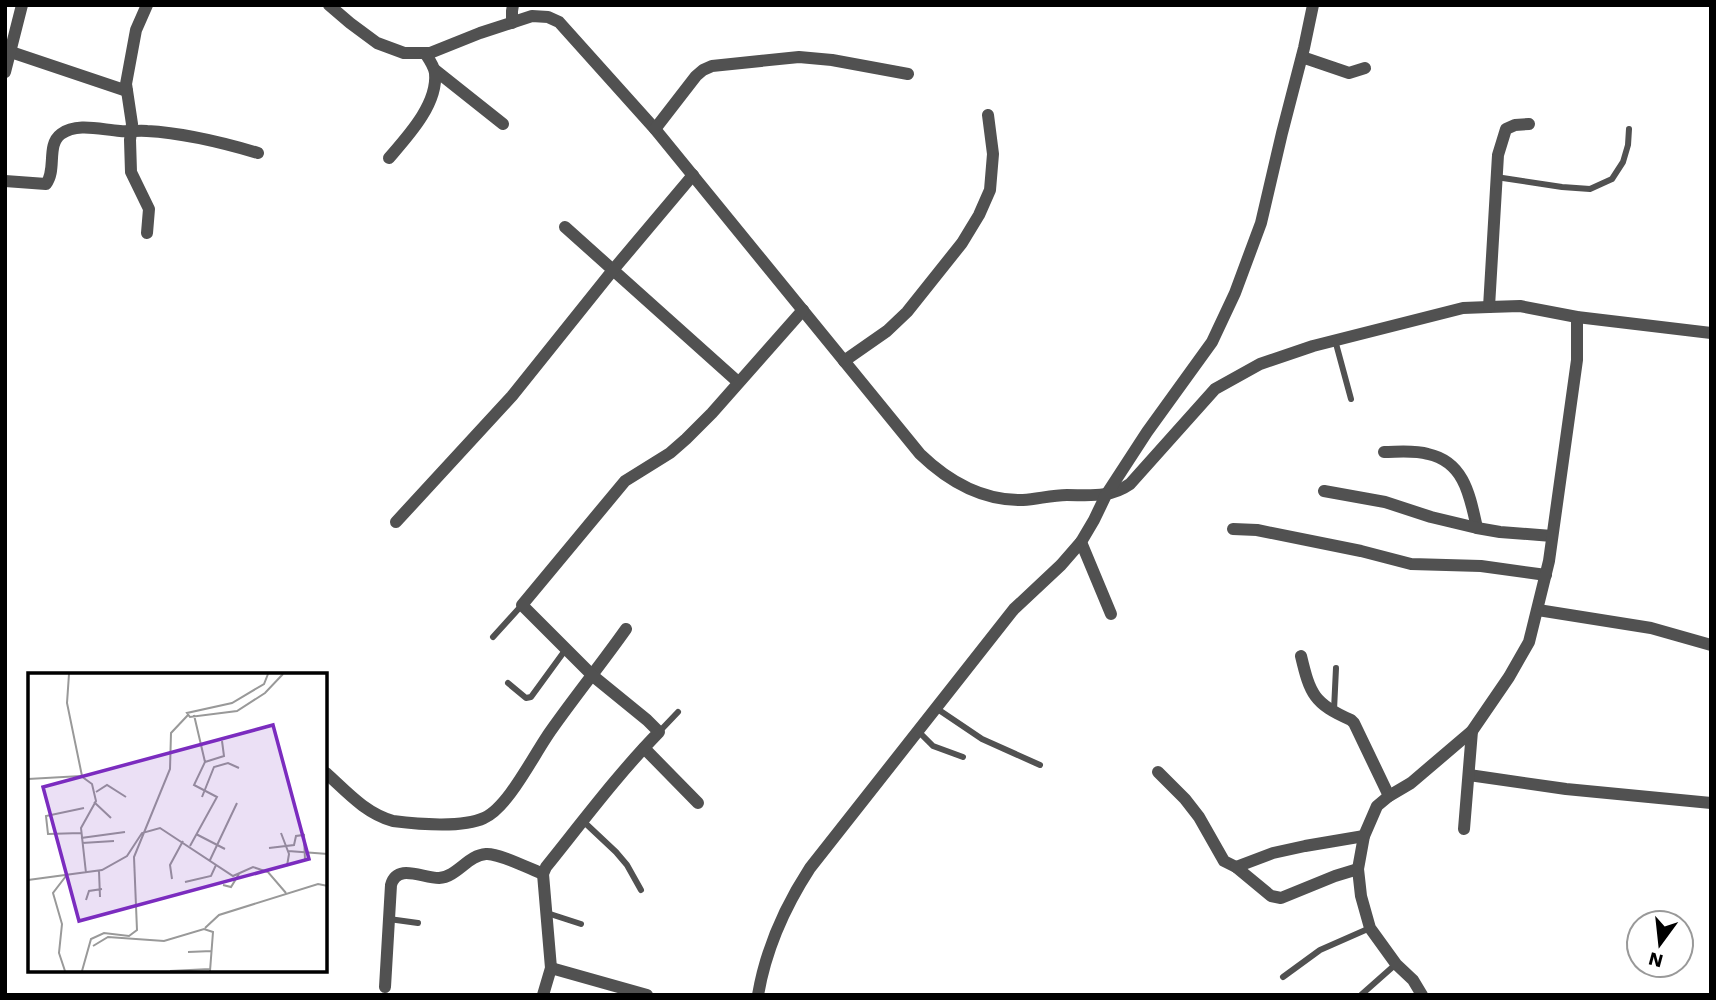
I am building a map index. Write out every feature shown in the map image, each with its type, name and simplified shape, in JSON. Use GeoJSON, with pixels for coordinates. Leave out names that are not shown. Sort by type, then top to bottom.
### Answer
{"type":"FeatureCollection","features":[{"type":"Feature","properties":{"kind":"street"},"geometry":{"type":"LineString","coordinates":[[5,72],[8,50],[22,5]]}},
{"type":"Feature","properties":{"kind":"street"},"geometry":{"type":"LineString","coordinates":[[147,5],[136,30],[126,75],[132,131],[131,172],[149,209],[147,233]]}},
{"type":"Feature","properties":{"kind":"street"},"geometry":{"type":"LineString","coordinates":[[329,5],[377,43],[404,52],[430,53],[480,33],[537,16],[559,22],[655,129],[920,454],[933,467],[957,483],[980,493],[1022,500],[1064,495],[1106,495],[1122,489],[1130,484],[1216,389],[1260,364],[1313,346],[1463,308],[1520,306],[1577,317],[1711,333]]}},
{"type":"Feature","properties":{"kind":"street"},"geometry":{"type":"LineString","coordinates":[[512,23],[513,5]]}},
{"type":"Feature","properties":{"kind":"street"},"geometry":{"type":"LineString","coordinates":[[758,995],[775,930],[810,869],[1014,609],[1081,542],[1106,495],[1147,432],[1212,342],[1236,293],[1261,223],[1313,5]]}},
{"type":"Feature","properties":{"kind":"street"},"geometry":{"type":"LineString","coordinates":[[8,50],[127,91]]}},
{"type":"Feature","properties":{"kind":"street"},"geometry":{"type":"LineString","coordinates":[[425,53],[435,70],[503,124]]}},
{"type":"Feature","properties":{"kind":"street"},"geometry":{"type":"LineString","coordinates":[[655,129],[696,76],[703,69],[712,66],[799,57],[832,60],[908,74]]}},
{"type":"Feature","properties":{"kind":"street"},"geometry":{"type":"LineString","coordinates":[[1302,57],[1349,73],[1364,68]]}},
{"type":"Feature","properties":{"kind":"street"},"geometry":{"type":"LineString","coordinates":[[389,158],[412,132],[434,93],[435,70]]}},
{"type":"Feature","properties":{"kind":"street"},"geometry":{"type":"LineString","coordinates":[[844,361],[887,331],[907,312],[962,243],[979,215],[990,190],[993,154],[988,115]]}},
{"type":"Feature","properties":{"kind":"street"},"geometry":{"type":"LineString","coordinates":[[1489,307],[1498,155],[1506,129],[1530,124]]}},
{"type":"Feature","properties":{"kind":"street"},"geometry":{"type":"LineString","coordinates":[[5,181],[46,184],[56,139],[68,130],[144,130],[212,140],[258,153]]}},
{"type":"Feature","properties":{"kind":"street"},"geometry":{"type":"LineString","coordinates":[[396,522],[512,396],[693,175]]}},
{"type":"Feature","properties":{"kind":"street"},"geometry":{"type":"LineString","coordinates":[[565,227],[738,382]]}},
{"type":"Feature","properties":{"kind":"street"},"geometry":{"type":"LineString","coordinates":[[543,995],[551,968],[543,874],[546,867],[659,732],[593,676],[522,605],[625,481],[670,453],[686,439],[803,310]]}},
{"type":"Feature","properties":{"kind":"street"},"geometry":{"type":"LineString","coordinates":[[1422,995],[1413,980],[1396,964],[1370,929],[1361,896],[1358,869],[1364,836],[1377,806],[1411,783],[1472,731],[1529,642],[1546,575],[1552,536],[1577,360],[1577,317]]}},
{"type":"Feature","properties":{"kind":"street"},"geometry":{"type":"LineString","coordinates":[[1384,452],[1430,454],[1446,462],[1459,474],[1468,489],[1477,528]]}},
{"type":"Feature","properties":{"kind":"street"},"geometry":{"type":"LineString","coordinates":[[1324,491],[1385,502],[1477,528],[1552,536]]}},
{"type":"Feature","properties":{"kind":"street"},"geometry":{"type":"LineString","coordinates":[[1233,529],[1258,530],[1411,564],[1481,566],[1546,575]]}},
{"type":"Feature","properties":{"kind":"street"},"geometry":{"type":"LineString","coordinates":[[1081,542],[1111,614]]}},
{"type":"Feature","properties":{"kind":"street"},"geometry":{"type":"LineString","coordinates":[[1538,610],[1651,628],[1711,644]]}},
{"type":"Feature","properties":{"kind":"street"},"geometry":{"type":"LineString","coordinates":[[327,774],[363,807],[382,818],[404,822],[462,823],[487,817],[506,800],[552,728],[626,629]]}},
{"type":"Feature","properties":{"kind":"street"},"geometry":{"type":"LineString","coordinates":[[1301,656],[1312,693],[1321,703],[1354,723],[1389,796]]}},
{"type":"Feature","properties":{"kind":"street"},"geometry":{"type":"LineString","coordinates":[[1464,829],[1472,731]]}},
{"type":"Feature","properties":{"kind":"street"},"geometry":{"type":"LineString","coordinates":[[644,748],[698,803]]}},
{"type":"Feature","properties":{"kind":"street"},"geometry":{"type":"LineString","coordinates":[[1158,772],[1199,817],[1224,862],[1236,867],[1272,896],[1281,898],[1358,869]]}},
{"type":"Feature","properties":{"kind":"street"},"geometry":{"type":"LineString","coordinates":[[1469,775],[1555,788],[1711,803]]}},
{"type":"Feature","properties":{"kind":"street"},"geometry":{"type":"LineString","coordinates":[[1236,867],[1272,853],[1364,836]]}},
{"type":"Feature","properties":{"kind":"street"},"geometry":{"type":"LineString","coordinates":[[385,987],[391,885],[394,877],[400,873],[445,877],[475,858],[491,854],[543,874]]}},
{"type":"Feature","properties":{"kind":"street"},"geometry":{"type":"LineString","coordinates":[[551,968],[647,995]]}},
{"type":"Feature","properties":{"kind":"lane"},"geometry":{"type":"LineString","coordinates":[[1496,177],[1590,189],[1612,179],[1623,162],[1629,130]]}},
{"type":"Feature","properties":{"kind":"lane"},"geometry":{"type":"LineString","coordinates":[[1335,340],[1352,399]]}},
{"type":"Feature","properties":{"kind":"lane"},"geometry":{"type":"LineString","coordinates":[[493,637],[522,605]]}},
{"type":"Feature","properties":{"kind":"lane"},"geometry":{"type":"LineString","coordinates":[[508,683],[526,698],[531,697],[565,649]]}},
{"type":"Feature","properties":{"kind":"lane"},"geometry":{"type":"LineString","coordinates":[[1334,712],[1336,668]]}},
{"type":"Feature","properties":{"kind":"lane"},"geometry":{"type":"LineString","coordinates":[[936,708],[982,739],[1040,765]]}},
{"type":"Feature","properties":{"kind":"lane"},"geometry":{"type":"LineString","coordinates":[[659,732],[678,712]]}},
{"type":"Feature","properties":{"kind":"lane"},"geometry":{"type":"LineString","coordinates":[[918,732],[933,746],[963,757]]}},
{"type":"Feature","properties":{"kind":"lane"},"geometry":{"type":"LineString","coordinates":[[583,821],[627,864],[641,890]]}},
{"type":"Feature","properties":{"kind":"lane"},"geometry":{"type":"LineString","coordinates":[[545,912],[581,924]]}},
{"type":"Feature","properties":{"kind":"lane"},"geometry":{"type":"LineString","coordinates":[[389,919],[418,923]]}},
{"type":"Feature","properties":{"kind":"lane"},"geometry":{"type":"LineString","coordinates":[[1283,977],[1320,950],[1370,929]]}},
{"type":"Feature","properties":{"kind":"lane"},"geometry":{"type":"LineString","coordinates":[[1361,995],[1396,964]]}}]}
